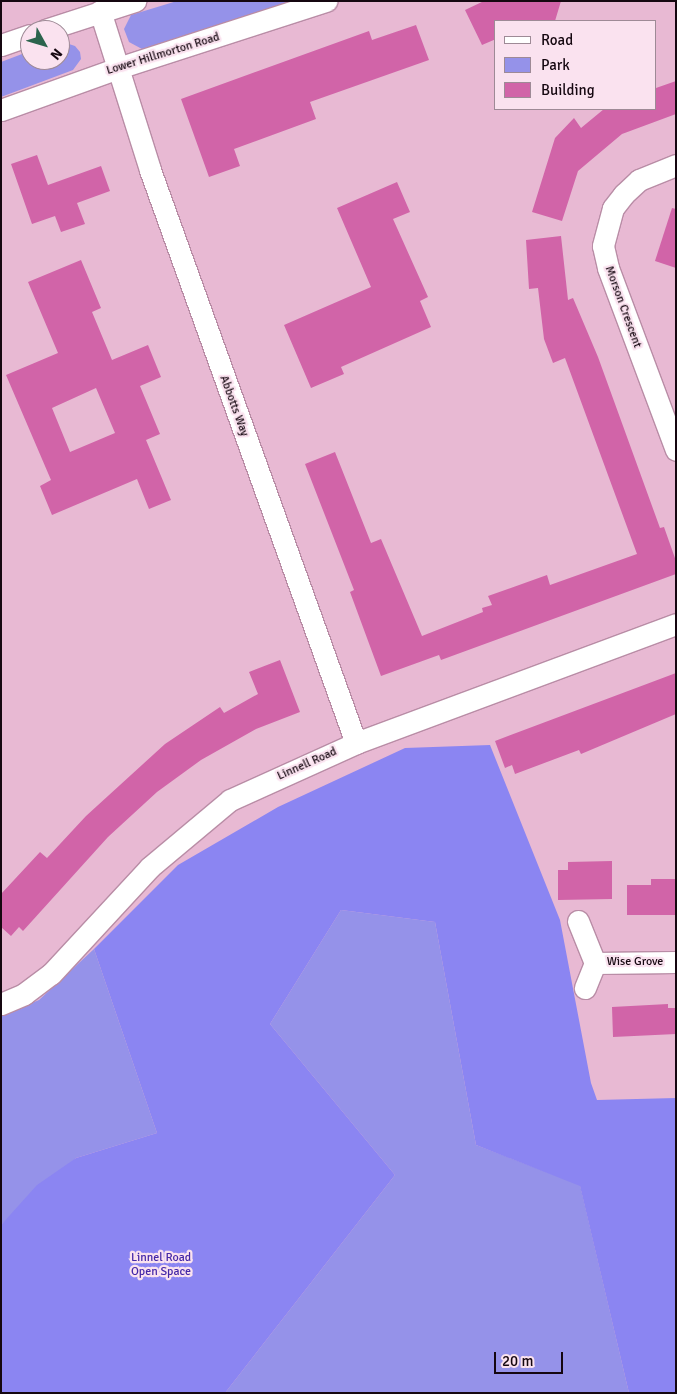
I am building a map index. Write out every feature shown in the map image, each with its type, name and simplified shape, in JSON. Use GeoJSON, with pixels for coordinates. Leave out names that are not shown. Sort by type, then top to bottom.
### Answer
{"type":"FeatureCollection","features":[{"type":"Feature","properties":{"kind":"street"},"geometry":{"type":"LineString","coordinates":[[70,21],[135,1]]}},
{"type":"Feature","properties":{"kind":"street","name":"Lower Hillmorton Road"},"geometry":{"type":"LineString","coordinates":[[1,110],[118,68],[326,1]]}},
{"type":"Feature","properties":{"kind":"street","name":"Abbotts Way"},"geometry":{"type":"LineString","coordinates":[[100,11],[169,226],[356,743]]}},
{"type":"Feature","properties":{"kind":"street"},"geometry":{"type":"LineString","coordinates":[[1,45],[20,38]]}},
{"type":"Feature","properties":{"kind":"street","name":"Morson Crescent"},"geometry":{"type":"LineString","coordinates":[[676,165],[639,180],[624,194],[611,214],[604,246],[608,268],[676,450]]}},
{"type":"Feature","properties":{"kind":"street","name":"Linnell Road"},"geometry":{"type":"LineString","coordinates":[[1,1004],[24,994],[51,974],[150,867],[230,800],[356,743],[676,624]]}},
{"type":"Feature","properties":{"kind":"street","name":"Wise Grove"},"geometry":{"type":"LineString","coordinates":[[578,921],[595,962],[586,988]]}},
{"type":"Feature","properties":{"kind":"street","name":"Wise Grove"},"geometry":{"type":"LineString","coordinates":[[595,962],[676,962]]}},
{"type":"Feature","properties":{"kind":"green space"},"geometry":{"type":"Polygon","coordinates":[[[177,1],[295,1],[142,49],[129,42],[124,29],[131,15],[177,1]]]}},
{"type":"Feature","properties":{"kind":"green space"},"geometry":{"type":"Polygon","coordinates":[[[70,44],[75,46],[80,52],[81,59],[73,70],[1,97],[1,62],[20,55],[20,70],[70,70],[70,44]]]}},
{"type":"Feature","properties":{"kind":"green space","name":"Linnel Road Open Space"},"geometry":{"type":"Polygon","coordinates":[[[490,745],[560,920],[591,1083],[597,1100],[676,1098],[676,1393],[629,1393],[580,1186],[476,1145],[435,922],[341,910],[270,1024],[395,1175],[225,1393],[1,1393],[1,1225],[37,1185],[76,1158],[157,1133],[94,949],[178,865],[278,807],[405,748],[490,745]]]}},
{"type":"Feature","properties":{"kind":"green space"},"geometry":{"type":"Polygon","coordinates":[[[341,910],[435,922],[476,1145],[580,1185],[629,1393],[225,1393],[395,1175],[270,1024],[341,910]]]}},
{"type":"Feature","properties":{"kind":"green space"},"geometry":{"type":"Polygon","coordinates":[[[94,949],[157,1133],[76,1158],[1,1225],[1,1016],[39,1000],[94,949]]]}},
{"type":"Feature","properties":{"kind":"building"},"geometry":{"type":"Polygon","coordinates":[[[484,1],[561,1],[555,20],[494,20],[494,40],[482,45],[465,10],[484,1]]]}},
{"type":"Feature","properties":{"kind":"building"},"geometry":{"type":"Polygon","coordinates":[[[416,25],[429,60],[310,102],[316,119],[234,149],[240,166],[209,177],[181,99],[369,31],[372,40],[416,25]]]}},
{"type":"Feature","properties":{"kind":"building"},"geometry":{"type":"Polygon","coordinates":[[[676,81],[676,114],[622,134],[578,171],[562,221],[532,212],[555,138],[574,118],[581,128],[603,110],[657,110],[657,88],[676,81]]]}},
{"type":"Feature","properties":{"kind":"building"},"geometry":{"type":"Polygon","coordinates":[[[37,155],[48,185],[101,166],[110,191],[77,203],[85,224],[61,232],[55,216],[32,224],[11,164],[37,155]]]}},
{"type":"Feature","properties":{"kind":"building"},"geometry":{"type":"Polygon","coordinates":[[[397,182],[410,212],[393,219],[428,297],[420,301],[431,327],[341,367],[344,374],[311,388],[284,325],[371,287],[337,208],[397,182]]]}},
{"type":"Feature","properties":{"kind":"building"},"geometry":{"type":"Polygon","coordinates":[[[672,208],[676,209],[676,268],[655,261],[672,208]]]}},
{"type":"Feature","properties":{"kind":"building"},"geometry":{"type":"Polygon","coordinates":[[[561,236],[568,300],[573,298],[598,357],[660,528],[664,527],[676,561],[676,574],[441,660],[439,655],[381,676],[350,592],[354,590],[305,464],[335,452],[371,543],[381,539],[422,636],[483,612],[482,608],[492,605],[488,596],[547,575],[550,585],[637,554],[565,358],[553,363],[544,339],[538,288],[529,289],[526,240],[561,236]]]}},
{"type":"Feature","properties":{"kind":"building"},"geometry":{"type":"Polygon","coordinates":[[[81,260],[101,308],[92,312],[112,360],[148,345],[161,377],[140,386],[160,434],[146,440],[171,500],[149,509],[137,479],[52,515],[40,486],[51,480],[6,375],[58,353],[28,282],[81,260]],[[96,388],[52,408],[70,452],[115,433],[96,388]]]}},
{"type":"Feature","properties":{"kind":"building"},"geometry":{"type":"Polygon","coordinates":[[[280,660],[300,712],[256,729],[201,760],[157,792],[108,837],[23,931],[19,927],[11,936],[1,927],[1,894],[40,852],[47,858],[86,816],[165,744],[220,707],[224,713],[258,694],[249,672],[280,660]]]}},
{"type":"Feature","properties":{"kind":"building"},"geometry":{"type":"Polygon","coordinates":[[[676,673],[676,714],[581,754],[579,750],[515,774],[512,765],[505,768],[495,741],[676,673]]]}},
{"type":"Feature","properties":{"kind":"building"},"geometry":{"type":"Polygon","coordinates":[[[612,861],[612,899],[558,900],[558,870],[568,870],[568,862],[612,861]]]}},
{"type":"Feature","properties":{"kind":"building"},"geometry":{"type":"Polygon","coordinates":[[[651,879],[675,879],[675,915],[627,915],[627,885],[651,885],[651,879]]]}},
{"type":"Feature","properties":{"kind":"building"},"geometry":{"type":"Polygon","coordinates":[[[668,1004],[668,1008],[676,1008],[676,1034],[613,1037],[612,1007],[668,1004]]]}}]}
